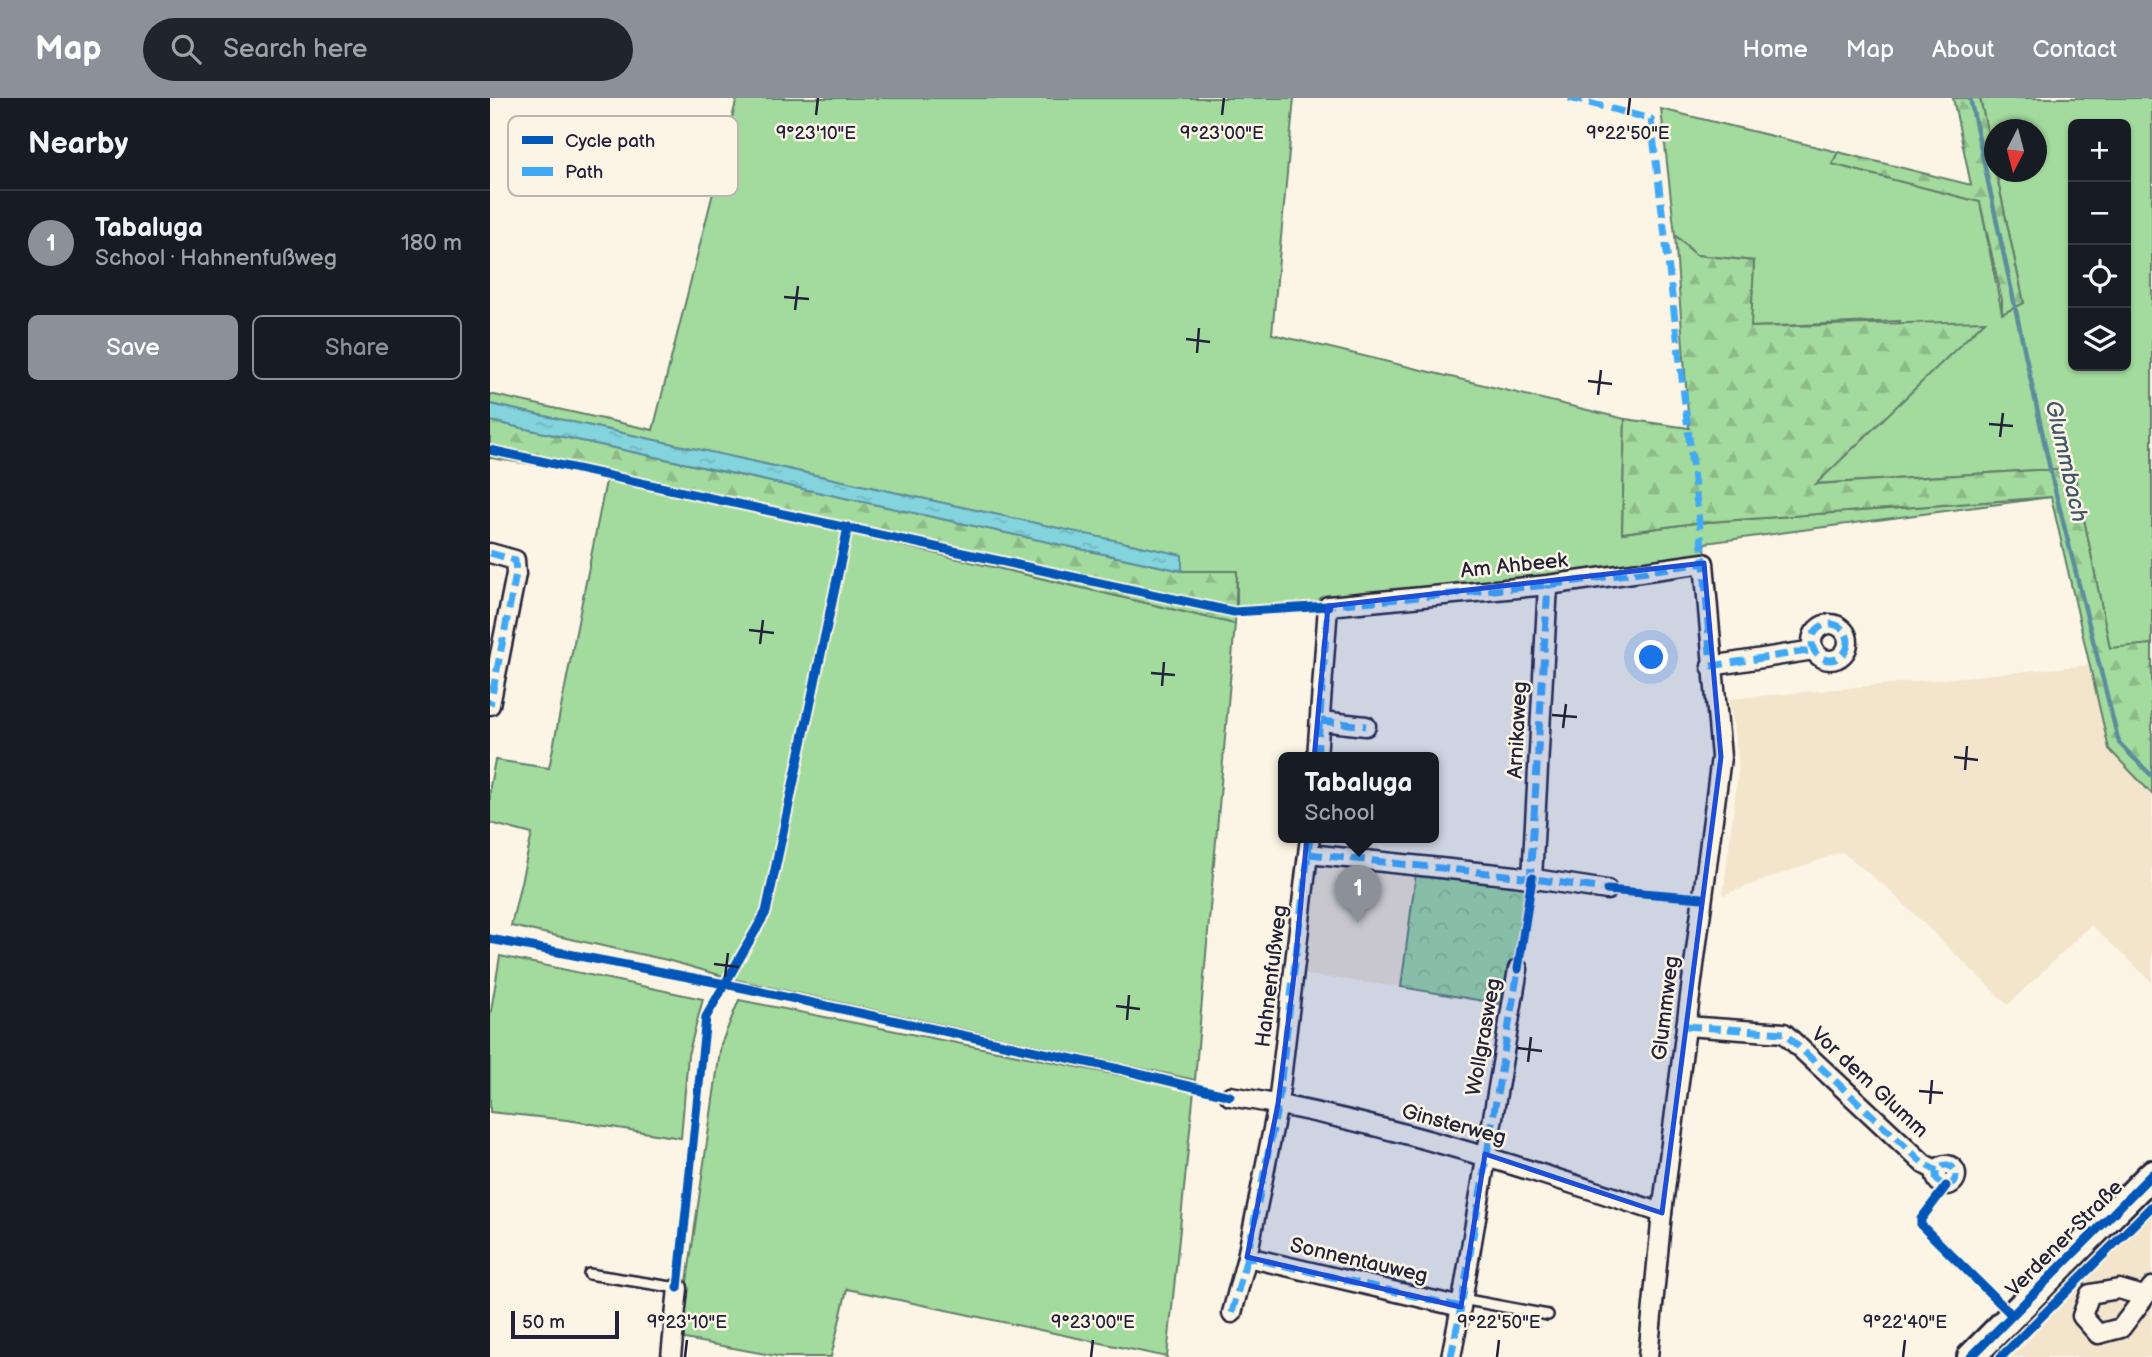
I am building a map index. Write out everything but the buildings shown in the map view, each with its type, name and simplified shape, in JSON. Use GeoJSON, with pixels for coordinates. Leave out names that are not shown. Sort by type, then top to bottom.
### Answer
{"type":"FeatureCollection","features":[{"type":"Feature","properties":{"kind":"main road","name":"Verdener Straße"},"geometry":{"type":"LineString","coordinates":[[1971,1357],[2152,1174]]}},
{"type":"Feature","properties":{"kind":"street"},"geometry":{"type":"LineString","coordinates":[[490,553],[515,560],[516,573],[490,705]]}},
{"type":"Feature","properties":{"kind":"street","name":"Am Ahbeek"},"geometry":{"type":"LineString","coordinates":[[1321,721],[1328,606],[1548,585],[1704,563]]}},
{"type":"Feature","properties":{"kind":"street","name":"Glummweg"},"geometry":{"type":"LineString","coordinates":[[1648,1357],[1662,1213],[1721,757],[1704,563]]}},
{"type":"Feature","properties":{"kind":"street","name":"Arnikaweg"},"geometry":{"type":"LineString","coordinates":[[1532,878],[1548,585]]}},
{"type":"Feature","properties":{"kind":"street"},"geometry":{"type":"LineString","coordinates":[[1711,666],[1814,650]]}},
{"type":"Feature","properties":{"kind":"street"},"geometry":{"type":"LineString","coordinates":[[1318,752],[1321,721],[1366,726]]}},
{"type":"Feature","properties":{"kind":"street"},"geometry":{"type":"LineString","coordinates":[[1310,846],[1607,890]]}},
{"type":"Feature","properties":{"kind":"street","name":"Hahnenfußweg"},"geometry":{"type":"LineString","coordinates":[[1278,1104],[1310,846]]}},
{"type":"Feature","properties":{"kind":"street","name":"Wollgrasweg"},"geometry":{"type":"LineString","coordinates":[[1485,1154],[1518,968]]}},
{"type":"Feature","properties":{"kind":"street","name":"Vor dem Glumm"},"geometry":{"type":"LineString","coordinates":[[1686,1026],[1784,1033],[1924,1164],[1937,1171]]}},
{"type":"Feature","properties":{"kind":"street","name":"Ginsterweg"},"geometry":{"type":"LineString","coordinates":[[1230,1096],[1278,1104],[1485,1154],[1662,1213]]}},
{"type":"Feature","properties":{"kind":"street"},"geometry":{"type":"LineString","coordinates":[[1232,1314],[1247,1257],[1278,1104]]}},
{"type":"Feature","properties":{"kind":"street"},"geometry":{"type":"LineString","coordinates":[[1451,1357],[1485,1154]]}},
{"type":"Feature","properties":{"kind":"street","name":"Sonnentauweg"},"geometry":{"type":"LineString","coordinates":[[1247,1257],[1461,1303]]}},
{"type":"Feature","properties":{"kind":"street"},"geometry":{"type":"LineString","coordinates":[[672,1356],[678,1288]]}},
{"type":"Feature","properties":{"kind":"lane"},"geometry":{"type":"LineString","coordinates":[[589,1274],[678,1288]]}},
{"type":"Feature","properties":{"kind":"lane"},"geometry":{"type":"LineString","coordinates":[[1461,1303],[1548,1315]]}},
{"type":"Feature","properties":{"kind":"highlighted area"},"geometry":{"type":"Polygon","coordinates":[[[1704,563],[1721,757],[1662,1213],[1485,1154],[1461,1307],[1247,1257],[1278,1104],[1295,967],[1328,606],[1704,563]]]}},
{"type":"Feature","properties":{"kind":"shaded area"},"geometry":{"type":"Polygon","coordinates":[[[2089,665],[2109,749],[2152,794],[2152,982],[2091,925],[2008,1005],[1887,888],[1842,852],[1723,895],[1739,765],[1729,699],[2089,665]]]}},
{"type":"Feature","properties":{"kind":"shaded area"},"geometry":{"type":"Polygon","coordinates":[[[1313,861],[1416,873],[1401,987],[1299,974],[1313,861]]]}},
{"type":"Feature","properties":{"kind":"shaded area"},"geometry":{"type":"Polygon","coordinates":[[[2152,1212],[2152,1357],[2012,1357],[2152,1212]]]}},
{"type":"Feature","properties":{"kind":"green space"},"geometry":{"type":"Polygon","coordinates":[[[737,98],[1294,98],[1272,334],[1625,419],[1622,533],[1695,523],[2051,497],[1705,543],[1706,560],[1546,582],[1237,608],[1237,571],[1182,571],[1181,555],[490,404],[490,394],[653,430],[712,196],[738,196],[738,116],[732,116],[737,98]]]}},
{"type":"Feature","properties":{"kind":"green space"},"geometry":{"type":"Polygon","coordinates":[[[1953,98],[1980,98],[1985,119],[1984,182],[1998,182],[2024,303],[2002,314],[2002,300],[1980,202],[1832,164],[1838,152],[1971,185],[1953,98]]]}},
{"type":"Feature","properties":{"kind":"green space"},"geometry":{"type":"Polygon","coordinates":[[[1980,98],[2152,98],[2152,644],[2110,649],[2074,470],[1815,484],[1900,321],[1750,327],[1754,261],[1696,255],[1675,235],[1661,109],[1838,152],[1833,164],[1980,202],[2002,313],[2024,303],[1998,182],[2047,182],[2047,119],[1984,119],[1980,98]]]}},
{"type":"Feature","properties":{"kind":"green space"},"geometry":{"type":"Polygon","coordinates":[[[1675,235],[1696,255],[1754,261],[1751,327],[1985,321],[1816,484],[2074,470],[2110,648],[2152,644],[2152,794],[2109,749],[2051,497],[1695,523],[1622,533],[1625,419],[1689,428],[1675,235]]]}},
{"type":"Feature","properties":{"kind":"green space"},"geometry":{"type":"Polygon","coordinates":[[[490,421],[1182,571],[1237,571],[1235,624],[607,476],[490,458],[490,421]]]}},
{"type":"Feature","properties":{"kind":"green space"},"geometry":{"type":"Polygon","coordinates":[[[607,476],[1235,624],[1195,1080],[737,980],[667,960],[511,926],[532,834],[490,823],[490,786],[495,760],[549,768],[607,476]]]}},
{"type":"Feature","properties":{"kind":"green space"},"geometry":{"type":"Polygon","coordinates":[[[1416,873],[1526,883],[1507,1005],[1401,987],[1416,873]]]}},
{"type":"Feature","properties":{"kind":"green space"},"geometry":{"type":"Polygon","coordinates":[[[500,956],[703,999],[688,1055],[681,1138],[567,1120],[490,1112],[490,1017],[500,956]]]}},
{"type":"Feature","properties":{"kind":"green space"},"geometry":{"type":"Polygon","coordinates":[[[739,1000],[1194,1090],[1167,1357],[847,1289],[831,1357],[782,1357],[679,1338],[721,1044],[739,1000]]]}},
{"type":"Feature","properties":{"kind":"water"},"geometry":{"type":"Polygon","coordinates":[[[490,404],[1182,555],[1182,571],[490,421],[490,404]]]}},
{"type":"Feature","properties":{"kind":"waterway","name":"Glummbach"},"geometry":{"type":"LineString","coordinates":[[1970,98],[2052,478],[2119,743],[2152,776]]}},
{"type":"Feature","properties":{"kind":"marked path"},"geometry":{"type":"LineString","coordinates":[[1569,98],[1651,119],[1704,563],[1710,654]]}},
{"type":"Feature","properties":{"kind":"marked path"},"geometry":{"type":"LineString","coordinates":[[490,553],[515,560],[516,574],[490,705]]}},
{"type":"Feature","properties":{"kind":"marked path"},"geometry":{"type":"LineString","coordinates":[[1321,606],[1548,585],[1704,563]]}},
{"type":"Feature","properties":{"kind":"marked path"},"geometry":{"type":"LineString","coordinates":[[1530,882],[1548,585]]}},
{"type":"Feature","properties":{"kind":"marked path"},"geometry":{"type":"LineString","coordinates":[[1317,752],[1328,606]]}},
{"type":"Feature","properties":{"kind":"marked path"},"geometry":{"type":"LineString","coordinates":[[1830,624],[1843,629],[1848,642],[1843,655],[1830,660],[1817,655],[1812,642],[1817,629],[1830,624]]}},
{"type":"Feature","properties":{"kind":"marked path"},"geometry":{"type":"LineString","coordinates":[[1711,666],[1814,650]]}},
{"type":"Feature","properties":{"kind":"marked path"},"geometry":{"type":"LineString","coordinates":[[1321,721],[1366,726]]}},
{"type":"Feature","properties":{"kind":"marked path"},"geometry":{"type":"LineString","coordinates":[[1309,843],[1278,1104],[1247,1257],[1461,1307],[1519,965]]}},
{"type":"Feature","properties":{"kind":"marked path"},"geometry":{"type":"LineString","coordinates":[[1309,854],[1515,876],[1611,890]]}},
{"type":"Feature","properties":{"kind":"marked path"},"geometry":{"type":"LineString","coordinates":[[1686,1026],[1784,1033],[1924,1164],[1937,1171]]}},
{"type":"Feature","properties":{"kind":"marked path"},"geometry":{"type":"LineString","coordinates":[[1946,1165],[1953,1168],[1956,1175],[1953,1182],[1946,1185],[1939,1182],[1936,1175],[1939,1168],[1946,1165]]}},
{"type":"Feature","properties":{"kind":"marked path"},"geometry":{"type":"LineString","coordinates":[[1232,1313],[1247,1257]]}},
{"type":"Feature","properties":{"kind":"marked path"},"geometry":{"type":"LineString","coordinates":[[1451,1357],[1461,1307]]}},
{"type":"Feature","properties":{"kind":"cycle path"},"geometry":{"type":"LineString","coordinates":[[490,450],[1234,612],[1328,606]]}},
{"type":"Feature","properties":{"kind":"cycle path"},"geometry":{"type":"LineString","coordinates":[[678,1288],[706,1017],[766,912],[848,527]]}},
{"type":"Feature","properties":{"kind":"cycle path"},"geometry":{"type":"LineString","coordinates":[[1518,969],[1532,878]]}},
{"type":"Feature","properties":{"kind":"cycle path"},"geometry":{"type":"LineString","coordinates":[[1607,890],[1702,898]]}},
{"type":"Feature","properties":{"kind":"cycle path"},"geometry":{"type":"LineString","coordinates":[[490,939],[725,984],[1119,1069],[1230,1096]]}},
{"type":"Feature","properties":{"kind":"cycle path"},"geometry":{"type":"LineString","coordinates":[[1971,1357],[2152,1174]]}},
{"type":"Feature","properties":{"kind":"cycle path"},"geometry":{"type":"LineString","coordinates":[[1946,1186],[1921,1219],[1921,1225],[2012,1315]]}},
{"type":"Feature","properties":{"kind":"cycle path"},"geometry":{"type":"LineString","coordinates":[[2001,1357],[2152,1206]]}},
{"type":"Feature","properties":{"kind":"place","name":"Tabaluga"},"geometry":{"type":"Point","coordinates":[1358,923]}}]}
